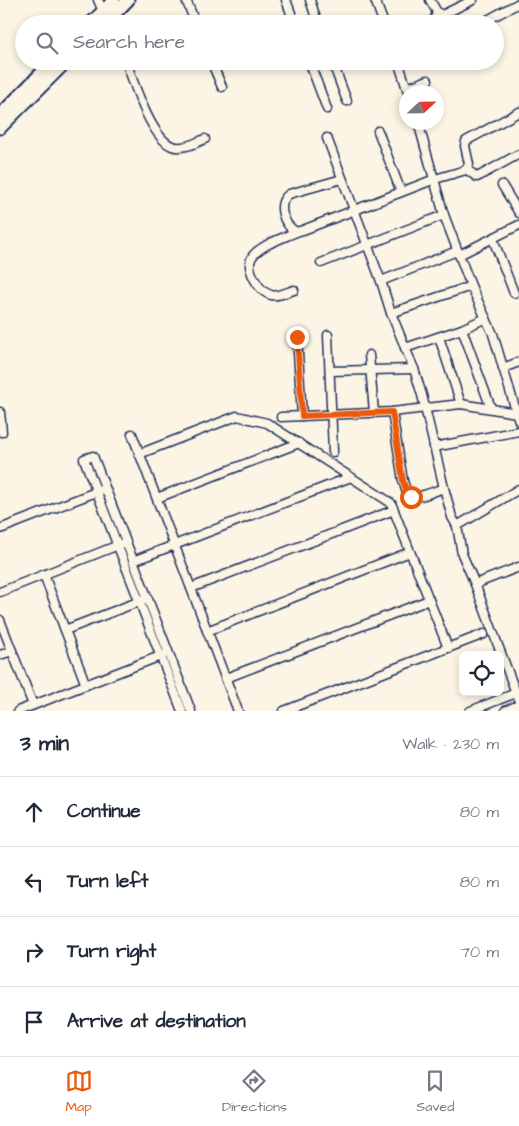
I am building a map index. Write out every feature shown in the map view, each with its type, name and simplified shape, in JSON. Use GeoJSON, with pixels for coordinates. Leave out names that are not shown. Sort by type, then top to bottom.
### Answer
{"type":"FeatureCollection","features":[{"type":"Feature","properties":{"kind":"highway"},"geometry":{"type":"LineString","coordinates":[[106,15],[114,0]]}},
{"type":"Feature","properties":{"kind":"highway"},"geometry":{"type":"LineString","coordinates":[[106,15],[128,0]]}},
{"type":"Feature","properties":{"kind":"highway"},"geometry":{"type":"LineString","coordinates":[[0,113],[44,70]]}},
{"type":"Feature","properties":{"kind":"highway"},"geometry":{"type":"LineString","coordinates":[[0,128],[58,70]]}},
{"type":"Feature","properties":{"kind":"street"},"geometry":{"type":"LineString","coordinates":[[186,0],[192,15]]}},
{"type":"Feature","properties":{"kind":"street"},"geometry":{"type":"LineString","coordinates":[[286,0],[292,15]]}},
{"type":"Feature","properties":{"kind":"street"},"geometry":{"type":"LineString","coordinates":[[310,0],[315,15]]}},
{"type":"Feature","properties":{"kind":"street"},"geometry":{"type":"LineString","coordinates":[[375,0],[381,15]]}},
{"type":"Feature","properties":{"kind":"street"},"geometry":{"type":"LineString","coordinates":[[430,0],[437,12],[444,15],[473,0]]}},
{"type":"Feature","properties":{"kind":"street"},"geometry":{"type":"LineString","coordinates":[[497,15],[519,3]]}},
{"type":"Feature","properties":{"kind":"street"},"geometry":{"type":"LineString","coordinates":[[130,70],[153,128],[162,140],[172,146],[184,146],[206,139]]}},
{"type":"Feature","properties":{"kind":"street"},"geometry":{"type":"LineString","coordinates":[[215,70],[222,87]]}},
{"type":"Feature","properties":{"kind":"street"},"geometry":{"type":"LineString","coordinates":[[312,70],[327,109]]}},
{"type":"Feature","properties":{"kind":"street"},"geometry":{"type":"LineString","coordinates":[[335,70],[347,101]]}},
{"type":"Feature","properties":{"kind":"street"},"geometry":{"type":"LineString","coordinates":[[401,70],[406,85]]}},
{"type":"Feature","properties":{"kind":"street"},"geometry":{"type":"LineString","coordinates":[[418,85],[428,80]]}},
{"type":"Feature","properties":{"kind":"street"},"geometry":{"type":"LineString","coordinates":[[294,290],[281,295],[272,295],[266,292],[251,272],[250,263],[253,256],[263,248],[296,232],[466,169],[469,164],[465,146],[466,141],[519,112]]}},
{"type":"Feature","properties":{"kind":"street"},"geometry":{"type":"LineString","coordinates":[[420,130],[444,215],[471,286],[493,334],[518,417]]}},
{"type":"Feature","properties":{"kind":"street"},"geometry":{"type":"LineString","coordinates":[[378,131],[401,192]]}},
{"type":"Feature","properties":{"kind":"street"},"geometry":{"type":"LineString","coordinates":[[327,138],[381,281],[391,313],[414,369],[444,488],[452,517],[457,526],[462,554],[519,701]]}},
{"type":"Feature","properties":{"kind":"street"},"geometry":{"type":"LineString","coordinates":[[466,169],[477,177],[481,176],[519,154]]}},
{"type":"Feature","properties":{"kind":"street"},"geometry":{"type":"LineString","coordinates":[[296,232],[288,225],[284,215],[281,205],[284,198],[289,194],[342,178]]}},
{"type":"Feature","properties":{"kind":"street"},"geometry":{"type":"LineString","coordinates":[[502,185],[519,213]]}},
{"type":"Feature","properties":{"kind":"street"},"geometry":{"type":"LineString","coordinates":[[321,263],[444,215]]}},
{"type":"Feature","properties":{"kind":"street"},"geometry":{"type":"LineString","coordinates":[[381,281],[458,253],[519,226]]}},
{"type":"Feature","properties":{"kind":"street"},"geometry":{"type":"LineString","coordinates":[[493,239],[514,293]]}},
{"type":"Feature","properties":{"kind":"street"},"geometry":{"type":"LineString","coordinates":[[391,313],[471,286]]}},
{"type":"Feature","properties":{"kind":"street"},"geometry":{"type":"LineString","coordinates":[[405,348],[462,329],[486,318]]}},
{"type":"Feature","properties":{"kind":"street"},"geometry":{"type":"LineString","coordinates":[[462,329],[491,408]]}},
{"type":"Feature","properties":{"kind":"street"},"geometry":{"type":"LineString","coordinates":[[328,336],[333,414],[333,452]]}},
{"type":"Feature","properties":{"kind":"street"},"geometry":{"type":"LineString","coordinates":[[297,337],[302,416]]}},
{"type":"Feature","properties":{"kind":"street"},"geometry":{"type":"LineString","coordinates":[[439,337],[461,404]]}},
{"type":"Feature","properties":{"kind":"street"},"geometry":{"type":"LineString","coordinates":[[369,355],[374,412]]}},
{"type":"Feature","properties":{"kind":"street"},"geometry":{"type":"LineString","coordinates":[[503,368],[519,362]]}},
{"type":"Feature","properties":{"kind":"street"},"geometry":{"type":"LineString","coordinates":[[330,371],[414,369]]}},
{"type":"Feature","properties":{"kind":"street"},"geometry":{"type":"LineString","coordinates":[[281,417],[392,412],[461,404],[491,408],[518,417]]}},
{"type":"Feature","properties":{"kind":"street"},"geometry":{"type":"LineString","coordinates":[[0,412],[2,432]]}},
{"type":"Feature","properties":{"kind":"street"},"geometry":{"type":"LineString","coordinates":[[392,412],[403,481],[408,496],[416,496],[444,488]]}},
{"type":"Feature","properties":{"kind":"street"},"geometry":{"type":"LineString","coordinates":[[140,454],[237,416],[268,422],[391,503],[448,648]]}},
{"type":"Feature","properties":{"kind":"street"},"geometry":{"type":"LineString","coordinates":[[434,447],[519,431]]}},
{"type":"Feature","properties":{"kind":"street"},"geometry":{"type":"LineString","coordinates":[[132,434],[238,711]]}},
{"type":"Feature","properties":{"kind":"street"},"geometry":{"type":"LineString","coordinates":[[156,498],[299,443]]}},
{"type":"Feature","properties":{"kind":"street"},"geometry":{"type":"LineString","coordinates":[[182,711],[84,460],[93,456],[191,711]]}},
{"type":"Feature","properties":{"kind":"street"},"geometry":{"type":"LineString","coordinates":[[133,561],[351,476]]}},
{"type":"Feature","properties":{"kind":"street"},"geometry":{"type":"LineString","coordinates":[[0,529],[105,488]]}},
{"type":"Feature","properties":{"kind":"street"},"geometry":{"type":"LineString","coordinates":[[457,526],[519,489]]}},
{"type":"Feature","properties":{"kind":"street"},"geometry":{"type":"LineString","coordinates":[[191,588],[394,510]]}},
{"type":"Feature","properties":{"kind":"street"},"geometry":{"type":"LineString","coordinates":[[0,592],[126,543]]}},
{"type":"Feature","properties":{"kind":"street"},"geometry":{"type":"LineString","coordinates":[[207,631],[410,552]]}},
{"type":"Feature","properties":{"kind":"street"},"geometry":{"type":"LineString","coordinates":[[475,584],[519,567]]}},
{"type":"Feature","properties":{"kind":"street"},"geometry":{"type":"LineString","coordinates":[[44,575],[86,685]]}},
{"type":"Feature","properties":{"kind":"street"},"geometry":{"type":"LineString","coordinates":[[65,630],[148,598]]}},
{"type":"Feature","properties":{"kind":"street"},"geometry":{"type":"LineString","coordinates":[[226,678],[429,600]]}},
{"type":"Feature","properties":{"kind":"street"},"geometry":{"type":"LineString","coordinates":[[0,620],[33,705]]}},
{"type":"Feature","properties":{"kind":"street"},"geometry":{"type":"LineString","coordinates":[[284,711],[484,634]]}},
{"type":"Feature","properties":{"kind":"street"},"geometry":{"type":"LineString","coordinates":[[0,655],[12,651]]}},
{"type":"Feature","properties":{"kind":"street"},"geometry":{"type":"LineString","coordinates":[[18,711],[169,653]]}},
{"type":"Feature","properties":{"kind":"street"},"geometry":{"type":"LineString","coordinates":[[470,711],[516,693]]}},
{"type":"Feature","properties":{"kind":"street"},"geometry":{"type":"LineString","coordinates":[[505,711],[519,706]]}},
{"type":"Feature","properties":{"kind":"route"},"geometry":{"type":"LineString","coordinates":[[297,337],[302,416],[392,412],[403,481],[408,496],[411,497]]}}]}
